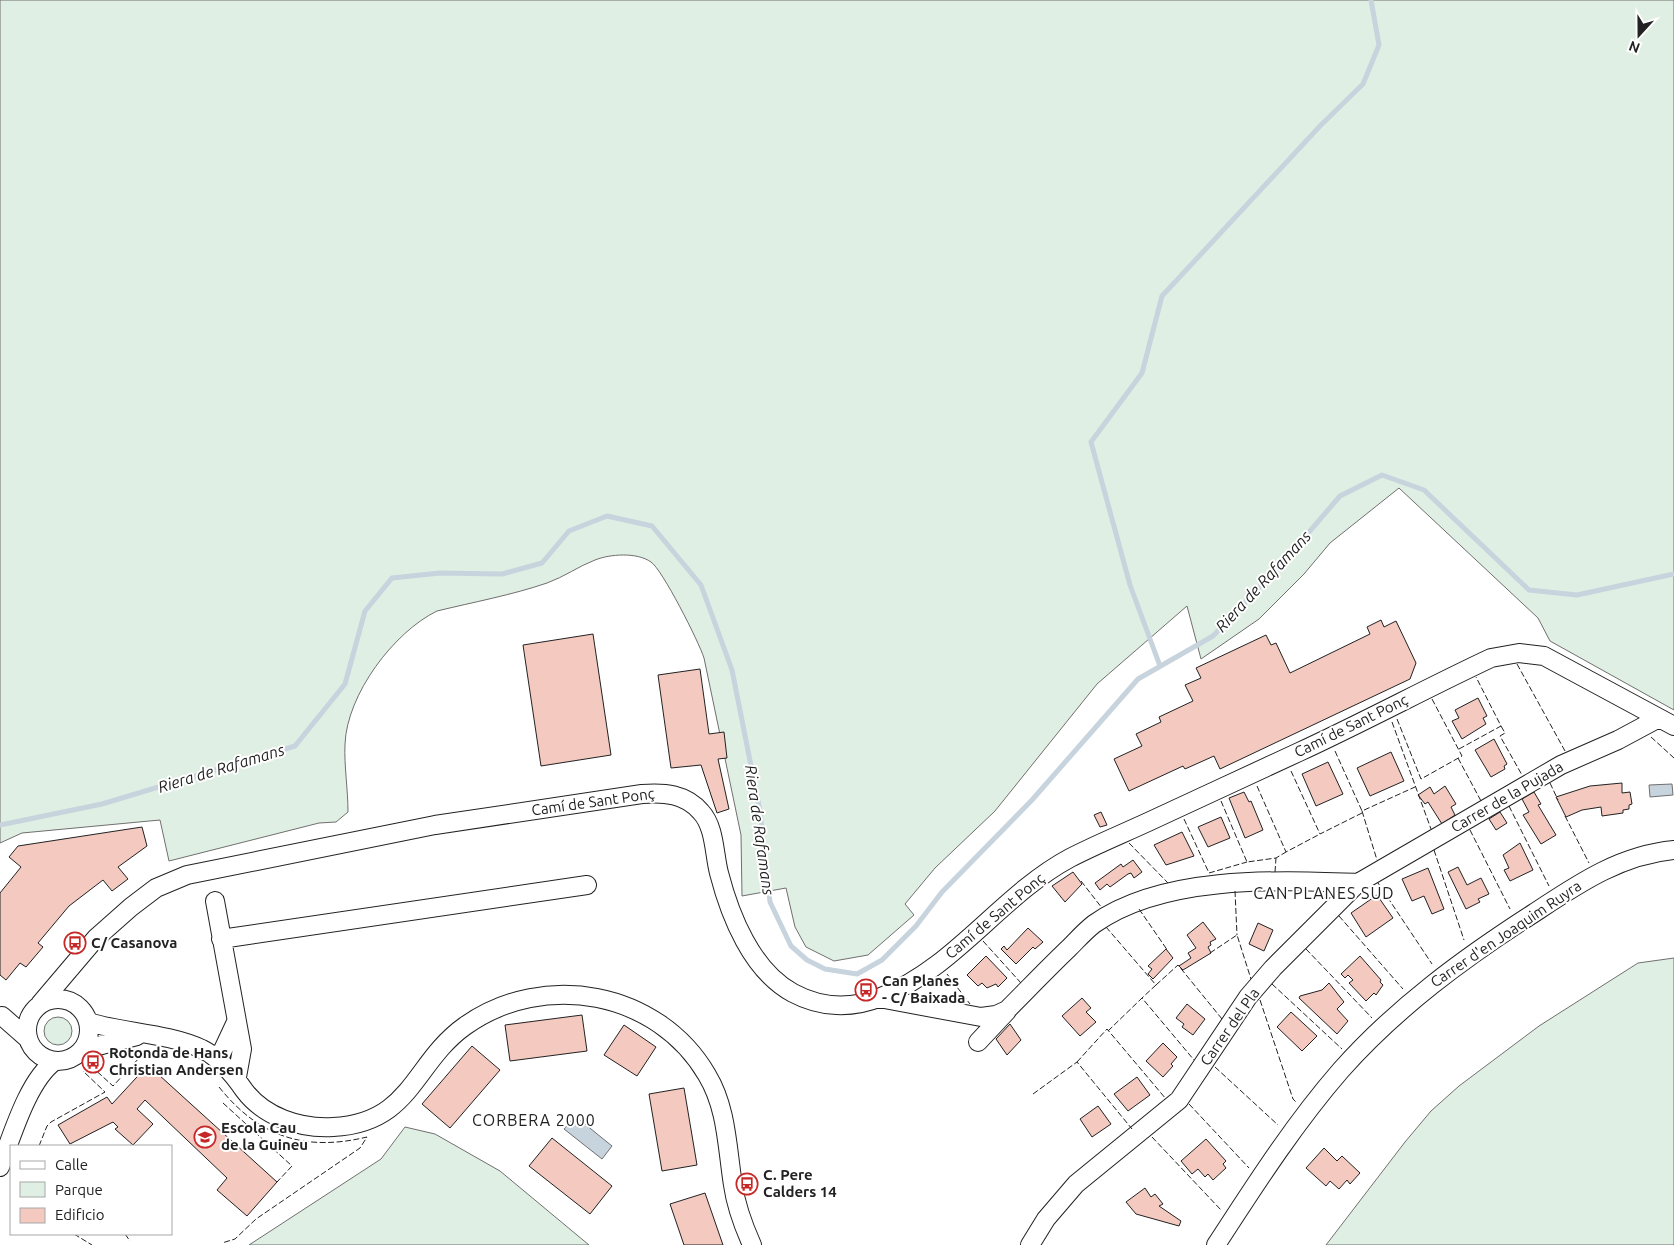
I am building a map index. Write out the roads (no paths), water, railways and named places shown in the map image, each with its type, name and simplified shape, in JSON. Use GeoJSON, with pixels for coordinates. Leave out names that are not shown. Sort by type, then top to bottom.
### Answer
{"type":"FeatureCollection","features":[{"type":"Feature","properties":{"kind":"street","name":"Camí de Sant Ponç"},"geometry":{"type":"LineString","coordinates":[[37,1008],[96,938],[156,888],[187,875],[435,825],[642,794],[664,793],[685,799],[704,814],[710,829],[722,885],[736,922],[755,956],[773,978],[788,990],[818,1003],[844,1006],[879,998],[910,983],[929,970],[1007,904],[1069,858],[1318,744],[1492,658],[1519,653],[1544,656],[1666,722]]}},
{"type":"Feature","properties":{"kind":"street","name":"Carrer de la Pujada"},"geometry":{"type":"LineString","coordinates":[[1358,883],[1561,765],[1618,740],[1666,722]]}},
{"type":"Feature","properties":{"kind":"street","name":"Carrer d'en Joaquim Ruyra"},"geometry":{"type":"LineString","coordinates":[[1216,1245],[1279,1150],[1342,1069],[1431,985],[1502,934],[1596,874],[1638,856],[1674,850]]}},
{"type":"Feature","properties":{"kind":"street"},"geometry":{"type":"LineString","coordinates":[[978,1042],[1007,1010],[1092,925],[1139,900],[1226,884],[1277,881],[1358,883]]}},
{"type":"Feature","properties":{"kind":"street","name":"Carrer del Pla"},"geometry":{"type":"LineString","coordinates":[[1030,1245],[1046,1219],[1076,1184],[1178,1100],[1248,997],[1273,968],[1358,883]]}},
{"type":"Feature","properties":{"kind":"street"},"geometry":{"type":"LineString","coordinates":[[221,939],[587,885]]}},
{"type":"Feature","properties":{"kind":"street"},"geometry":{"type":"LineString","coordinates":[[215,901],[242,1049],[237,1077]]}},
{"type":"Feature","properties":{"kind":"street"},"geometry":{"type":"LineString","coordinates":[[70,971],[77,1006],[88,1022],[89,1032],[82,1050]]}},
{"type":"Feature","properties":{"kind":"street"},"geometry":{"type":"LineString","coordinates":[[88,1022],[143,1035],[173,1039],[214,1056],[237,1077],[245,1091],[261,1106],[285,1120],[319,1127],[349,1125],[376,1116],[393,1106],[410,1090],[450,1039],[465,1026],[500,1006],[528,998],[564,994],[595,997],[617,1002],[636,1010],[670,1031],[681,1041],[707,1074],[721,1106],[734,1194],[752,1245]]}},
{"type":"Feature","properties":{"kind":"street"},"geometry":{"type":"LineString","coordinates":[[879,998],[981,1017],[996,1015],[1007,1010]]}},
{"type":"Feature","properties":{"kind":"street"},"geometry":{"type":"LineString","coordinates":[[1,1016],[37,1008],[58,999],[77,1006]]}},
{"type":"Feature","properties":{"kind":"street"},"geometry":{"type":"LineString","coordinates":[[27,1038],[27,1019],[37,1008]]}},
{"type":"Feature","properties":{"kind":"street"},"geometry":{"type":"LineString","coordinates":[[1,1016],[27,1038],[37,1054],[55,1061],[65,1060],[82,1050],[143,1035]]}},
{"type":"Feature","properties":{"kind":"street"},"geometry":{"type":"LineString","coordinates":[[214,1056],[222,1052],[236,1022]]}},
{"type":"Feature","properties":{"kind":"street"},"geometry":{"type":"LineString","coordinates":[[0,1167],[32,1090],[45,1068],[55,1061]]}},
{"type":"Feature","properties":{"kind":"waterway"},"geometry":{"type":"LineString","coordinates":[[1160,666],[1130,585],[1091,442],[1142,373],[1162,296],[1320,126],[1363,84],[1379,45],[1371,0]]}},
{"type":"Feature","properties":{"kind":"waterway","name":"Riera de Rafamans"},"geometry":{"type":"LineString","coordinates":[[0,825],[102,804],[295,746],[345,684],[365,611],[392,578],[440,573],[502,574],[542,563],[569,531],[607,516],[652,526],[701,585],[732,670],[760,811],[770,902],[791,946],[807,960],[825,969],[857,974],[882,960],[916,926],[942,892],[1032,800],[1138,679],[1213,636],[1285,560],[1340,496],[1382,475],[1424,490],[1529,590],[1577,595],[1674,574]]}},
{"type":"Feature","properties":{"kind":"place","name":"C/ Casanova"},"geometry":{"type":"Point","coordinates":[75,943]}},
{"type":"Feature","properties":{"kind":"place","name":"Can Planes - C/ Baixada"},"geometry":{"type":"Point","coordinates":[866,990]}},
{"type":"Feature","properties":{"kind":"place","name":"Rotonda de Hans Christian Andersen"},"geometry":{"type":"Point","coordinates":[93,1062]}},
{"type":"Feature","properties":{"kind":"place","name":"Escola Cau de la Guineu"},"geometry":{"type":"Point","coordinates":[205,1137]}},
{"type":"Feature","properties":{"kind":"place","name":"C. Pere Calders 14"},"geometry":{"type":"Point","coordinates":[747,1184]}},
{"type":"Feature","properties":{"kind":"district","name":"CAN PLANES SUD"},"geometry":{"type":"Point","coordinates":[1324,893]}},
{"type":"Feature","properties":{"kind":"district","name":"CORBERA 2000"},"geometry":{"type":"Point","coordinates":[534,1120]}}]}
